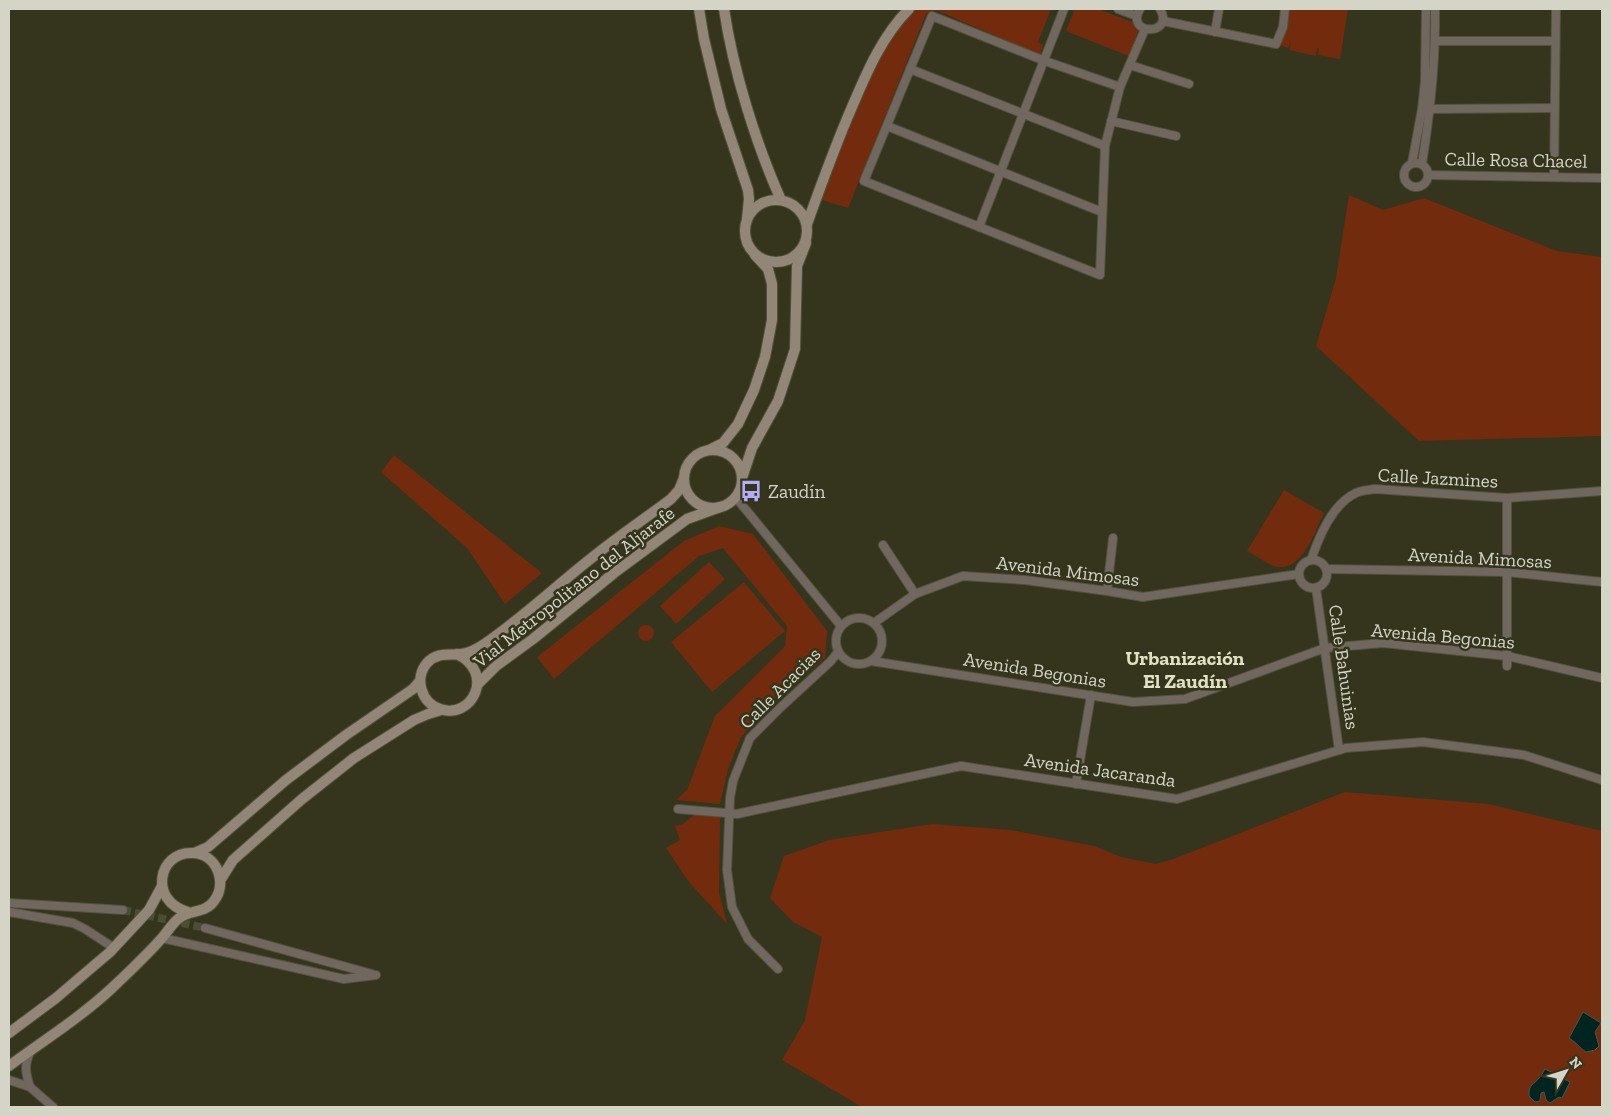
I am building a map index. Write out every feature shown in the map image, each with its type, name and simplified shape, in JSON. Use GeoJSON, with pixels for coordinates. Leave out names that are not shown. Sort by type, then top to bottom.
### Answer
{"type":"FeatureCollection","features":[{"type":"Feature","properties":{"kind":"main road","name":"Vial Metropolitano del Aljarafe"},"geometry":{"type":"LineString","coordinates":[[9,1033],[56,998],[114,948],[149,910],[162,886],[164,871],[170,862],[184,854],[194,853],[208,846],[286,780],[346,735],[413,689],[420,680],[426,665],[432,659],[448,653],[468,653],[529,611],[598,553],[671,499],[679,490],[689,464],[695,456],[723,443],[738,424],[754,390],[765,356],[772,320],[772,284],[768,268],[755,255],[746,242],[744,230],[749,199],[748,190],[721,109],[704,39],[699,9]]}},
{"type":"Feature","properties":{"kind":"main road"},"geometry":{"type":"LineString","coordinates":[[724,9],[739,80],[757,138],[781,200]]}},
{"type":"Feature","properties":{"kind":"main road"},"geometry":{"type":"LineString","coordinates":[[807,224],[838,140],[866,73],[895,23],[909,9]]}},
{"type":"Feature","properties":{"kind":"main road"},"geometry":{"type":"LineString","coordinates":[[800,210],[817,197]]}},
{"type":"Feature","properties":{"kind":"main road"},"geometry":{"type":"LineString","coordinates":[[734,498],[738,493],[752,448],[778,401],[796,349],[798,266],[808,232],[807,224],[800,210],[781,200],[759,204],[747,219]]}},
{"type":"Feature","properties":{"kind":"main road"},"geometry":{"type":"LineString","coordinates":[[755,255],[770,263],[782,263],[797,255],[806,243]]}},
{"type":"Feature","properties":{"kind":"main road"},"geometry":{"type":"LineString","coordinates":[[709,450],[719,450],[736,460],[742,478]]}},
{"type":"Feature","properties":{"kind":"main road","name":"Vial Metropolitano del Aljarafe"},"geometry":{"type":"LineString","coordinates":[[684,478],[686,488],[698,503],[707,507],[720,507]]}},
{"type":"Feature","properties":{"kind":"main road","name":"Vial Metropolitano del Aljarafe"},"geometry":{"type":"LineString","coordinates":[[478,684],[496,666],[533,640],[614,573],[687,519],[720,507],[734,498]]}},
{"type":"Feature","properties":{"kind":"main road","name":"Vial Metropolitano del Aljarafe"},"geometry":{"type":"LineString","coordinates":[[9,1066],[78,1016],[111,989],[162,938],[178,918],[188,912],[208,907],[213,903],[219,894],[221,879],[233,860],[302,799],[354,758],[414,720],[441,710],[458,710],[466,706],[476,692],[478,684],[477,674],[466,659],[457,654]]}},
{"type":"Feature","properties":{"kind":"main road"},"geometry":{"type":"LineString","coordinates":[[420,680],[421,690],[426,699],[432,706],[441,710]]}},
{"type":"Feature","properties":{"kind":"main road"},"geometry":{"type":"LineString","coordinates":[[194,853],[204,856],[213,862],[218,869],[221,879]]}},
{"type":"Feature","properties":{"kind":"main road"},"geometry":{"type":"LineString","coordinates":[[162,886],[165,896],[170,903],[178,909],[188,912]]}},
{"type":"Feature","properties":{"kind":"street"},"geometry":{"type":"LineString","coordinates":[[979,226],[1064,9]]}},
{"type":"Feature","properties":{"kind":"street"},"geometry":{"type":"LineString","coordinates":[[1118,9],[1138,12],[1139,24],[1145,29],[1150,30],[1157,28],[1162,21],[1163,17],[1160,9]]}},
{"type":"Feature","properties":{"kind":"street"},"geometry":{"type":"LineString","coordinates":[[1215,32],[1219,9]]}},
{"type":"Feature","properties":{"kind":"street"},"geometry":{"type":"LineString","coordinates":[[1162,21],[1276,44],[1282,27],[1285,9]]}},
{"type":"Feature","properties":{"kind":"street"},"geometry":{"type":"LineString","coordinates":[[1412,163],[1425,81],[1426,9]]}},
{"type":"Feature","properties":{"kind":"street"},"geometry":{"type":"LineString","coordinates":[[1422,164],[1431,109],[1436,42],[1435,9]]}},
{"type":"Feature","properties":{"kind":"street"},"geometry":{"type":"LineString","coordinates":[[1554,177],[1556,9]]}},
{"type":"Feature","properties":{"kind":"street"},"geometry":{"type":"LineString","coordinates":[[1120,88],[1044,61],[932,16],[864,180],[1100,275],[1105,146],[1120,88],[1145,29]]}},
{"type":"Feature","properties":{"kind":"street"},"geometry":{"type":"LineString","coordinates":[[1436,42],[1555,41]]}},
{"type":"Feature","properties":{"kind":"street"},"geometry":{"type":"LineString","coordinates":[[1130,65],[1189,84]]}},
{"type":"Feature","properties":{"kind":"street"},"geometry":{"type":"LineString","coordinates":[[910,69],[1105,146]]}},
{"type":"Feature","properties":{"kind":"street"},"geometry":{"type":"LineString","coordinates":[[1431,109],[1554,108]]}},
{"type":"Feature","properties":{"kind":"street"},"geometry":{"type":"LineString","coordinates":[[1111,121],[1176,136]]}},
{"type":"Feature","properties":{"kind":"street"},"geometry":{"type":"LineString","coordinates":[[887,126],[1102,212]]}},
{"type":"Feature","properties":{"kind":"street"},"geometry":{"type":"LineString","coordinates":[[1412,163],[1422,164],[1426,167],[1428,175],[1426,182],[1415,188],[1407,184],[1404,180],[1404,172],[1408,165],[1412,163]]}},
{"type":"Feature","properties":{"kind":"street","name":"Calle Rosa Chacel"},"geometry":{"type":"LineString","coordinates":[[1428,175],[1602,178]]}},
{"type":"Feature","properties":{"kind":"street","name":"Calle Jazmines"},"geometry":{"type":"LineString","coordinates":[[1311,560],[1319,537],[1331,518],[1343,502],[1357,492],[1376,489],[1507,498],[1602,491]]}},
{"type":"Feature","properties":{"kind":"street"},"geometry":{"type":"LineString","coordinates":[[734,498],[747,511],[841,626]]}},
{"type":"Feature","properties":{"kind":"street"},"geometry":{"type":"LineString","coordinates":[[1507,498],[1507,666]]}},
{"type":"Feature","properties":{"kind":"street"},"geometry":{"type":"LineString","coordinates":[[1107,590],[1113,538]]}},
{"type":"Feature","properties":{"kind":"street"},"geometry":{"type":"LineString","coordinates":[[883,545],[915,594]]}},
{"type":"Feature","properties":{"kind":"street"},"geometry":{"type":"LineString","coordinates":[[1311,560],[1320,562],[1326,568],[1324,584],[1316,588],[1309,588],[1300,579],[1299,574],[1302,565],[1311,560]]}},
{"type":"Feature","properties":{"kind":"street","name":"Avenida Mimosas"},"geometry":{"type":"LineString","coordinates":[[1326,568],[1507,572],[1602,582]]}},
{"type":"Feature","properties":{"kind":"street","name":"Avenida Mimosas"},"geometry":{"type":"LineString","coordinates":[[874,623],[915,594],[963,576],[1025,580],[1107,590],[1143,597],[1299,574]]}},
{"type":"Feature","properties":{"kind":"street","name":"Calle Bahuinias"},"geometry":{"type":"LineString","coordinates":[[1316,588],[1339,750]]}},
{"type":"Feature","properties":{"kind":"street"},"geometry":{"type":"LineString","coordinates":[[859,617],[874,623],[881,632],[882,640],[881,648],[877,655],[871,661],[858,664],[843,658],[838,652],[836,641],[837,633],[841,626],[852,618],[859,617]]}},
{"type":"Feature","properties":{"kind":"street","name":"Avenida Begonias"},"geometry":{"type":"LineString","coordinates":[[871,661],[1132,702],[1185,699],[1325,648],[1383,643],[1507,656],[1602,678]]}},
{"type":"Feature","properties":{"kind":"street","name":"Calle Acacias"},"geometry":{"type":"LineString","coordinates":[[778,969],[748,939],[732,906],[727,870],[730,798],[734,781],[750,738],[780,707],[832,660],[838,652]]}},
{"type":"Feature","properties":{"kind":"street"},"geometry":{"type":"LineString","coordinates":[[1076,784],[1091,695]]}},
{"type":"Feature","properties":{"kind":"street","name":"Avenida Jacaranda"},"geometry":{"type":"LineString","coordinates":[[678,809],[738,814],[961,766],[1177,800],[1346,748],[1422,742],[1524,755],[1602,780]]}},
{"type":"Feature","properties":{"kind":"street"},"geometry":{"type":"LineString","coordinates":[[9,903],[123,910]]}},
{"type":"Feature","properties":{"kind":"street"},"geometry":{"type":"LineString","coordinates":[[9,912],[73,923],[85,928],[114,948]]}},
{"type":"Feature","properties":{"kind":"street"},"geometry":{"type":"LineString","coordinates":[[162,938],[344,979],[376,975],[205,928]]}},
{"type":"Feature","properties":{"kind":"street"},"geometry":{"type":"LineString","coordinates":[[30,1087],[26,1074],[26,1061],[31,1050]]}},
{"type":"Feature","properties":{"kind":"street"},"geometry":{"type":"LineString","coordinates":[[9,1080],[30,1087],[53,1107]]}},
{"type":"Feature","properties":{"kind":"shaded area"},"geometry":{"type":"Polygon","coordinates":[[[916,9],[1051,9],[1038,42],[1043,45],[1040,55],[936,10],[926,14],[848,208],[819,199],[847,125],[871,71],[900,26],[916,9]]]}},
{"type":"Feature","properties":{"kind":"shaded area"},"geometry":{"type":"Polygon","coordinates":[[[1075,9],[1098,9],[1132,22],[1138,31],[1129,56],[1066,31],[1075,9]]]}},
{"type":"Feature","properties":{"kind":"shaded area"},"geometry":{"type":"Polygon","coordinates":[[[1290,9],[1348,9],[1340,59],[1318,55],[1319,49],[1317,48],[1316,56],[1289,50],[1291,42],[1288,48],[1280,45],[1290,9]]]}},
{"type":"Feature","properties":{"kind":"shaded area"},"geometry":{"type":"Polygon","coordinates":[[[1349,195],[1383,210],[1424,198],[1557,251],[1602,257],[1602,436],[1419,441],[1316,346],[1336,278],[1349,195]]]}},
{"type":"Feature","properties":{"kind":"shaded area"},"geometry":{"type":"Polygon","coordinates":[[[394,455],[542,573],[505,604],[467,548],[381,472],[394,455]]]}},
{"type":"Feature","properties":{"kind":"shaded area"},"geometry":{"type":"Polygon","coordinates":[[[1284,490],[1324,513],[1312,539],[1301,556],[1287,566],[1278,567],[1247,551],[1284,490]]]}},
{"type":"Feature","properties":{"kind":"shaded area"},"geometry":{"type":"Polygon","coordinates":[[[719,526],[753,534],[827,631],[825,658],[779,696],[741,737],[728,769],[720,804],[676,800],[687,790],[715,716],[785,646],[787,626],[723,548],[699,556],[554,679],[537,657],[684,541],[719,526]]]}},
{"type":"Feature","properties":{"kind":"shaded area"},"geometry":{"type":"Polygon","coordinates":[[[709,562],[725,579],[676,624],[660,606],[709,562]]]}},
{"type":"Feature","properties":{"kind":"shaded area"},"geometry":{"type":"Polygon","coordinates":[[[744,582],[785,631],[712,692],[671,642],[744,582]]]}},
{"type":"Feature","properties":{"kind":"shaded area"},"geometry":{"type":"Polygon","coordinates":[[[643,625],[649,625],[654,630],[652,639],[643,641],[638,636],[638,630],[643,625]]]}},
{"type":"Feature","properties":{"kind":"shaded area"},"geometry":{"type":"Polygon","coordinates":[[[1345,792],[1488,804],[1602,831],[1602,1107],[862,1107],[782,1060],[805,1020],[822,937],[793,922],[770,898],[784,856],[829,840],[932,824],[1011,830],[1094,846],[1121,857],[1155,864],[1171,860],[1345,792]]]}},
{"type":"Feature","properties":{"kind":"shaded area"},"geometry":{"type":"Polygon","coordinates":[[[695,814],[720,815],[719,893],[727,924],[689,882],[666,848],[680,840],[675,826],[683,824],[695,814]]]}},
{"type":"Feature","properties":{"kind":"water"},"geometry":{"type":"Polygon","coordinates":[[[1583,1012],[1601,1023],[1595,1032],[1599,1046],[1595,1050],[1586,1052],[1569,1038],[1583,1012]]]}},
{"type":"Feature","properties":{"kind":"water"},"geometry":{"type":"Polygon","coordinates":[[[1545,1069],[1570,1082],[1562,1098],[1559,1097],[1550,1103],[1546,1100],[1544,1092],[1541,1093],[1540,1101],[1535,1102],[1529,1096],[1530,1089],[1545,1069]]]}},
{"type":"Feature","properties":{"kind":"tunnel"},"geometry":{"type":"LineString","coordinates":[[123,910],[205,928]]}},
{"type":"Feature","properties":{"kind":"place","name":"Zaudín"},"geometry":{"type":"Point","coordinates":[751,491]}},
{"type":"Feature","properties":{"kind":"district","name":"Urbanización El Zaudín"},"geometry":{"type":"Point","coordinates":[1185,670]}}]}
